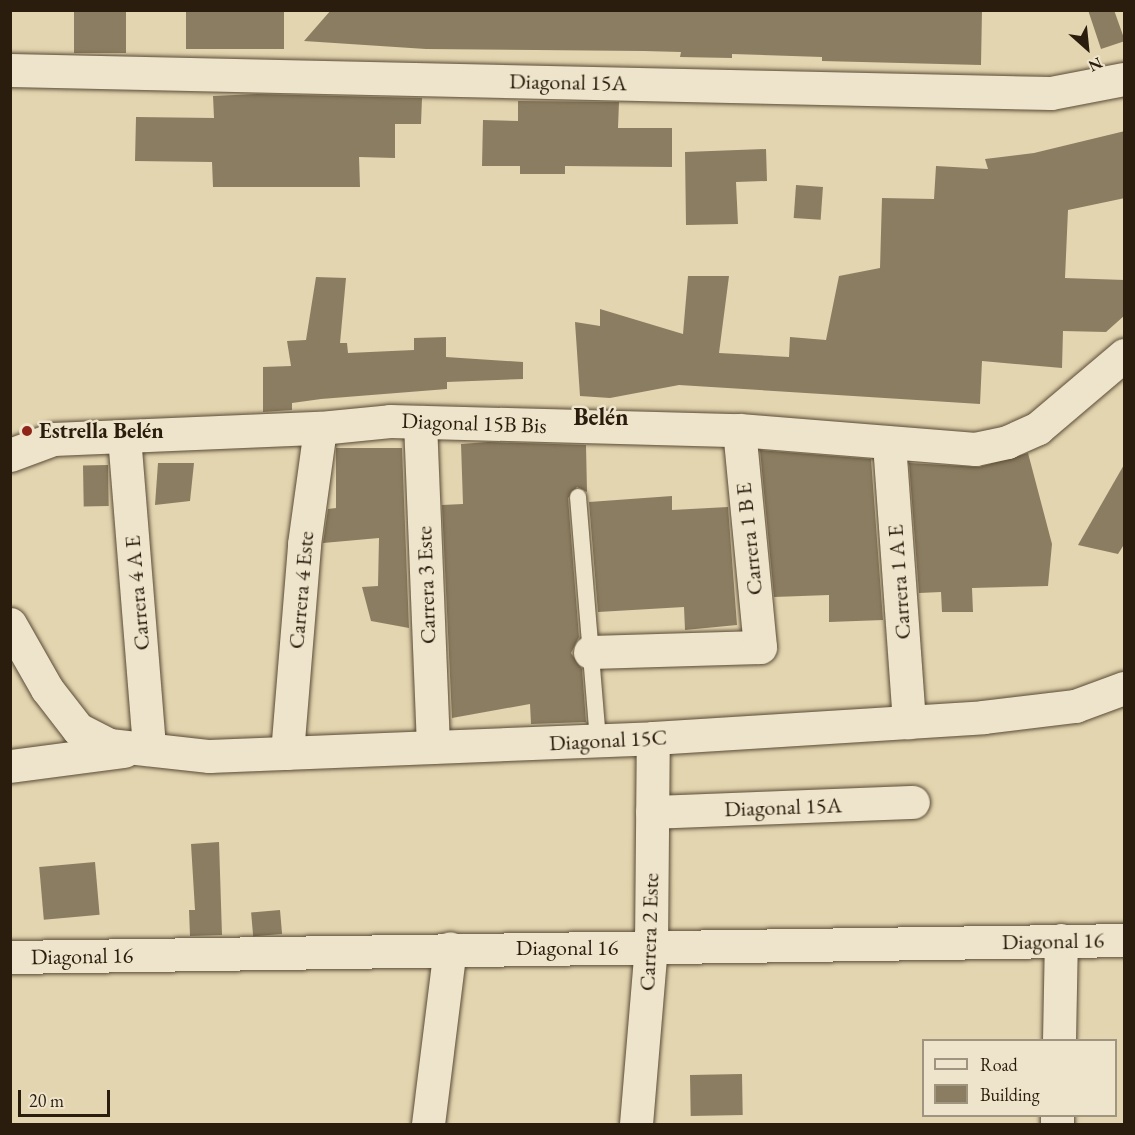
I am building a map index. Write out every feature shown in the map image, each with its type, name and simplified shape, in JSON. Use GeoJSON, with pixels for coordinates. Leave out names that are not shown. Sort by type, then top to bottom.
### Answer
{"type":"FeatureCollection","features":[{"type":"Feature","properties":{"kind":"street","name":"Diagonal 15A"},"geometry":{"type":"LineString","coordinates":[[10,70],[1052,93],[1125,79]]}},
{"type":"Feature","properties":{"kind":"street","name":"Diagonal 15B Bis"},"geometry":{"type":"LineString","coordinates":[[10,455],[53,439],[320,428],[390,421],[739,430],[975,449],[1007,442],[1038,428],[1125,355]]}},
{"type":"Feature","properties":{"kind":"street","name":"Carrera 3 Este"},"geometry":{"type":"LineString","coordinates":[[420,422],[433,747]]}},
{"type":"Feature","properties":{"kind":"street","name":"Carrera 4 Este"},"geometry":{"type":"LineString","coordinates":[[287,753],[304,544],[320,428]]}},
{"type":"Feature","properties":{"kind":"street","name":"Carrera 1 B E"},"geometry":{"type":"LineString","coordinates":[[590,652],[760,647],[739,430]]}},
{"type":"Feature","properties":{"kind":"street","name":"Carrera 4 A E"},"geometry":{"type":"LineString","coordinates":[[124,436],[145,749]]}},
{"type":"Feature","properties":{"kind":"street","name":"Carrera 1 A E"},"geometry":{"type":"LineString","coordinates":[[889,443],[909,722]]}},
{"type":"Feature","properties":{"kind":"street","name":"Diagonal 15C"},"geometry":{"type":"LineString","coordinates":[[10,624],[47,689],[78,729],[108,745],[208,756],[598,741],[909,722],[1075,706],[1125,707]]}},
{"type":"Feature","properties":{"kind":"street","name":"Diagonal 15C"},"geometry":{"type":"LineString","coordinates":[[1075,706],[1125,688]]}},
{"type":"Feature","properties":{"kind":"street","name":"Carrera 2 Este"},"geometry":{"type":"LineString","coordinates":[[636,1125],[651,947],[653,738]]}},
{"type":"Feature","properties":{"kind":"street","name":"Diagonal 15C"},"geometry":{"type":"LineString","coordinates":[[10,766],[145,749]]}},
{"type":"Feature","properties":{"kind":"street","name":"Diagonal 15A"},"geometry":{"type":"LineString","coordinates":[[652,812],[913,802]]}},
{"type":"Feature","properties":{"kind":"street"},"geometry":{"type":"LineString","coordinates":[[1059,1039],[1061,940]]}},
{"type":"Feature","properties":{"kind":"street","name":"Diagonal 16"},"geometry":{"type":"LineString","coordinates":[[10,957],[450,948],[1125,940]]}},
{"type":"Feature","properties":{"kind":"street"},"geometry":{"type":"LineString","coordinates":[[428,1125],[450,948]]}},
{"type":"Feature","properties":{"kind":"lane"},"geometry":{"type":"LineString","coordinates":[[578,497],[598,741]]}},
{"type":"Feature","properties":{"kind":"building"},"geometry":{"type":"Polygon","coordinates":[[[74,10],[126,10],[126,53],[74,53],[74,10]]]}},
{"type":"Feature","properties":{"kind":"building"},"geometry":{"type":"Polygon","coordinates":[[[186,10],[284,10],[284,49],[186,49],[186,10]]]}},
{"type":"Feature","properties":{"kind":"building"},"geometry":{"type":"Polygon","coordinates":[[[331,10],[982,10],[981,65],[822,61],[822,57],[732,54],[732,58],[680,57],[681,52],[426,49],[304,41],[331,10]]]}},
{"type":"Feature","properties":{"kind":"building"},"geometry":{"type":"Polygon","coordinates":[[[1088,10],[1114,10],[1125,41],[1101,49],[1088,10]]]}},
{"type":"Feature","properties":{"kind":"building"},"geometry":{"type":"Polygon","coordinates":[[[257,94],[422,98],[421,124],[395,124],[395,158],[359,157],[360,187],[213,187],[212,162],[135,161],[136,117],[214,118],[213,96],[257,94]]]}},
{"type":"Feature","properties":{"kind":"building"},"geometry":{"type":"Polygon","coordinates":[[[518,101],[619,102],[618,128],[672,128],[672,167],[565,166],[565,174],[520,174],[520,166],[482,166],[483,120],[518,121],[518,101]]]}},
{"type":"Feature","properties":{"kind":"building"},"geometry":{"type":"Polygon","coordinates":[[[1125,131],[1125,198],[1068,210],[1065,278],[1125,280],[1125,315],[1106,332],[1063,331],[1062,368],[982,361],[980,404],[679,385],[610,398],[580,396],[575,322],[600,326],[600,309],[683,334],[688,276],[729,276],[719,353],[789,357],[790,337],[826,340],[839,276],[880,268],[882,198],[934,199],[936,166],[988,169],[985,159],[1034,153],[1125,131]]]}},
{"type":"Feature","properties":{"kind":"building"},"geometry":{"type":"Polygon","coordinates":[[[766,149],[767,181],[736,182],[738,224],[686,225],[685,152],[766,149]]]}},
{"type":"Feature","properties":{"kind":"building"},"geometry":{"type":"Polygon","coordinates":[[[796,185],[823,187],[821,220],[794,218],[796,185]]]}},
{"type":"Feature","properties":{"kind":"building"},"geometry":{"type":"Polygon","coordinates":[[[316,277],[346,278],[340,343],[347,343],[348,353],[414,350],[414,338],[446,337],[446,357],[523,362],[523,379],[447,382],[447,389],[321,399],[292,403],[292,410],[263,412],[263,367],[291,366],[287,341],[306,340],[316,277]]]}},
{"type":"Feature","properties":{"kind":"building"},"geometry":{"type":"Polygon","coordinates":[[[488,442],[586,445],[587,492],[577,487],[568,498],[579,637],[571,653],[582,669],[586,722],[531,724],[530,704],[452,718],[442,505],[463,504],[461,444],[488,442]]]}},
{"type":"Feature","properties":{"kind":"building"},"geometry":{"type":"Polygon","coordinates":[[[336,448],[402,448],[409,628],[371,621],[362,587],[378,586],[379,538],[323,543],[328,509],[336,508],[336,448]]]}},
{"type":"Feature","properties":{"kind":"building"},"geometry":{"type":"Polygon","coordinates":[[[760,450],[871,459],[883,620],[829,622],[829,595],[774,597],[760,450]]]}},
{"type":"Feature","properties":{"kind":"building"},"geometry":{"type":"Polygon","coordinates":[[[1028,453],[1052,544],[1048,586],[972,588],[973,612],[942,612],[941,592],[919,593],[909,463],[979,467],[1028,453]]]}},
{"type":"Feature","properties":{"kind":"building"},"geometry":{"type":"Polygon","coordinates":[[[158,463],[194,463],[190,501],[155,505],[158,463]]]}},
{"type":"Feature","properties":{"kind":"building"},"geometry":{"type":"Polygon","coordinates":[[[1125,463],[1125,543],[1118,554],[1078,545],[1125,463]]]}},
{"type":"Feature","properties":{"kind":"building"},"geometry":{"type":"Polygon","coordinates":[[[83,465],[108,465],[109,506],[84,506],[83,465]]]}},
{"type":"Feature","properties":{"kind":"building"},"geometry":{"type":"Polygon","coordinates":[[[672,496],[672,510],[728,507],[737,625],[685,630],[684,607],[598,612],[589,502],[672,496]]]}},
{"type":"Feature","properties":{"kind":"building"},"geometry":{"type":"Polygon","coordinates":[[[219,842],[222,935],[190,936],[189,910],[195,910],[191,844],[219,842]]]}},
{"type":"Feature","properties":{"kind":"building"},"geometry":{"type":"Polygon","coordinates":[[[95,862],[100,915],[44,920],[39,867],[95,862]]]}},
{"type":"Feature","properties":{"kind":"building"},"geometry":{"type":"Polygon","coordinates":[[[280,910],[282,934],[253,936],[251,913],[280,910]]]}},
{"type":"Feature","properties":{"kind":"building"},"geometry":{"type":"Polygon","coordinates":[[[742,1074],[743,1115],[691,1116],[690,1075],[742,1074]]]}},
{"type":"Feature","properties":{"kind":"place","name":"Estrella Belén"},"geometry":{"type":"Point","coordinates":[27,431]}},
{"type":"Feature","properties":{"kind":"district","name":"Belén"},"geometry":{"type":"Point","coordinates":[601,417]}}]}
